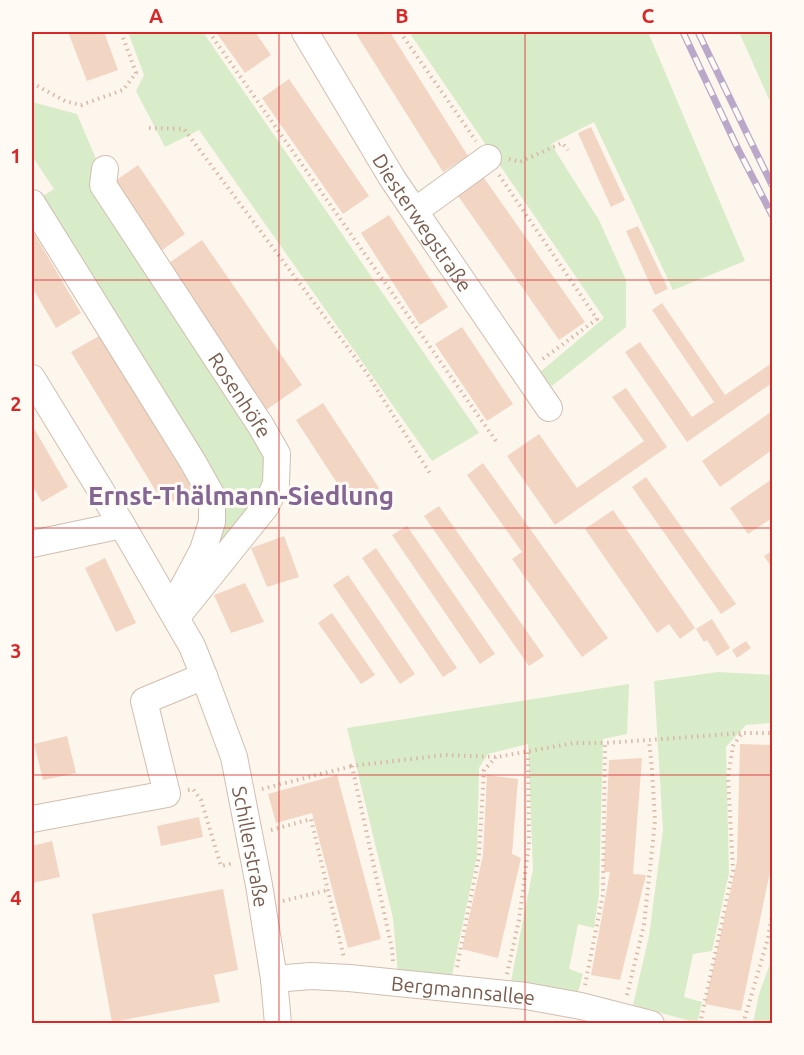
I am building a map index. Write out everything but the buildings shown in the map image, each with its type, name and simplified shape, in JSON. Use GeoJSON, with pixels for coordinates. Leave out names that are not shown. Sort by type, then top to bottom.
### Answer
{"type":"FeatureCollection","features":[{"type":"Feature","properties":{"kind":"street","name":"Diesterwegstraße"},"geometry":{"type":"LineString","coordinates":[[305,32],[392,178],[549,408]]}},
{"type":"Feature","properties":{"kind":"street"},"geometry":{"type":"LineString","coordinates":[[414,211],[490,162]]}},
{"type":"Feature","properties":{"kind":"street","name":"Rosenhöfe"},"geometry":{"type":"LineString","coordinates":[[105,169],[103,185],[277,454],[276,484],[266,506],[173,614]]}},
{"type":"Feature","properties":{"kind":"street"},"geometry":{"type":"LineString","coordinates":[[32,203],[212,496],[212,522],[203,549],[173,614]]}},
{"type":"Feature","properties":{"kind":"street","name":"Schillerstraße"},"geometry":{"type":"LineString","coordinates":[[32,378],[122,525],[192,646],[204,676],[234,757],[242,794],[274,979],[278,1023]]}},
{"type":"Feature","properties":{"kind":"street"},"geometry":{"type":"LineString","coordinates":[[32,544],[122,525]]}},
{"type":"Feature","properties":{"kind":"street"},"geometry":{"type":"LineString","coordinates":[[32,819],[167,794],[144,701],[204,676]]}},
{"type":"Feature","properties":{"kind":"street","name":"Bergmannsallee"},"geometry":{"type":"LineString","coordinates":[[274,979],[310,976],[349,978],[503,993],[581,1006],[651,1023]]}},
{"type":"Feature","properties":{"kind":"path"},"geometry":{"type":"LineString","coordinates":[[32,84],[65,101],[81,105],[123,90],[136,73],[121,32]]}},
{"type":"Feature","properties":{"kind":"path"},"geometry":{"type":"LineString","coordinates":[[210,32],[496,441]]}},
{"type":"Feature","properties":{"kind":"path"},"geometry":{"type":"LineString","coordinates":[[400,32],[597,320],[525,372]]}},
{"type":"Feature","properties":{"kind":"path"},"geometry":{"type":"LineString","coordinates":[[149,128],[184,129],[366,372],[431,475]]}},
{"type":"Feature","properties":{"kind":"path"},"geometry":{"type":"LineString","coordinates":[[490,162],[504,158],[520,162],[562,143],[568,150]]}},
{"type":"Feature","properties":{"kind":"path"},"geometry":{"type":"LineString","coordinates":[[700,1023],[733,870],[728,777],[733,746],[742,733]]}},
{"type":"Feature","properties":{"kind":"path"},"geometry":{"type":"LineString","coordinates":[[242,794],[352,766],[446,755],[497,757],[574,743],[772,733]]}},
{"type":"Feature","properties":{"kind":"path"},"geometry":{"type":"LineString","coordinates":[[621,1016],[644,925],[655,821],[649,740]]}},
{"type":"Feature","properties":{"kind":"path"},"geometry":{"type":"LineString","coordinates":[[581,1006],[603,894],[605,743]]}},
{"type":"Feature","properties":{"kind":"path"},"geometry":{"type":"LineString","coordinates":[[503,993],[519,920],[530,844],[528,752]]}},
{"type":"Feature","properties":{"kind":"path"},"geometry":{"type":"LineString","coordinates":[[453,988],[479,856],[484,770],[497,757]]}},
{"type":"Feature","properties":{"kind":"path"},"geometry":{"type":"LineString","coordinates":[[352,766],[392,949],[393,982]]}},
{"type":"Feature","properties":{"kind":"path"},"geometry":{"type":"LineString","coordinates":[[167,794],[193,789],[201,800],[221,866],[254,858]]}},
{"type":"Feature","properties":{"kind":"path"},"geometry":{"type":"LineString","coordinates":[[272,830],[311,819],[349,978]]}},
{"type":"Feature","properties":{"kind":"path"},"geometry":{"type":"LineString","coordinates":[[297,897],[328,890]]}},
{"type":"Feature","properties":{"kind":"path"},"geometry":{"type":"LineString","coordinates":[[743,1023],[768,938],[772,914]]}},
{"type":"Feature","properties":{"kind":"green space"},"geometry":{"type":"Polygon","coordinates":[[[128,32],[203,32],[479,433],[432,461],[199,130],[165,147],[136,91],[144,75],[128,32]]]}},
{"type":"Feature","properties":{"kind":"green space"},"geometry":{"type":"Polygon","coordinates":[[[409,32],[648,32],[745,261],[673,290],[594,122],[551,144],[599,220],[626,280],[626,327],[552,386],[539,373],[604,318],[409,32]]]}},
{"type":"Feature","properties":{"kind":"green space"},"geometry":{"type":"Polygon","coordinates":[[[739,32],[772,32],[772,106],[739,32]]]}},
{"type":"Feature","properties":{"kind":"green space"},"geometry":{"type":"Polygon","coordinates":[[[32,102],[77,114],[99,166],[259,439],[268,466],[264,490],[213,562],[222,529],[225,500],[216,475],[37,200],[54,189],[32,156],[32,102]]]}},
{"type":"Feature","properties":{"kind":"green space"},"geometry":{"type":"Polygon","coordinates":[[[718,672],[772,675],[772,723],[746,725],[726,747],[729,873],[712,951],[693,954],[684,997],[702,1002],[697,1023],[633,1005],[649,936],[663,830],[654,681],[718,672]]]}},
{"type":"Feature","properties":{"kind":"green space"},"geometry":{"type":"Polygon","coordinates":[[[629,684],[627,734],[603,739],[599,894],[594,928],[578,924],[569,969],[583,974],[577,995],[510,986],[533,869],[528,744],[488,754],[479,768],[477,856],[451,980],[398,974],[393,918],[347,728],[629,684]]]}},
{"type":"Feature","properties":{"kind":"green space"},"geometry":{"type":"Polygon","coordinates":[[[772,958],[772,1023],[753,1023],[759,994],[772,958]]]}},
{"type":"Feature","properties":{"kind":"railway"},"geometry":{"type":"LineString","coordinates":[[683,32],[772,215]]}},
{"type":"Feature","properties":{"kind":"railway"},"geometry":{"type":"LineString","coordinates":[[698,32],[772,185]]}},
{"type":"Feature","properties":{"kind":"district","name":"Ernst-Thälmann-Siedlung"},"geometry":{"type":"Point","coordinates":[241,495]}}]}
